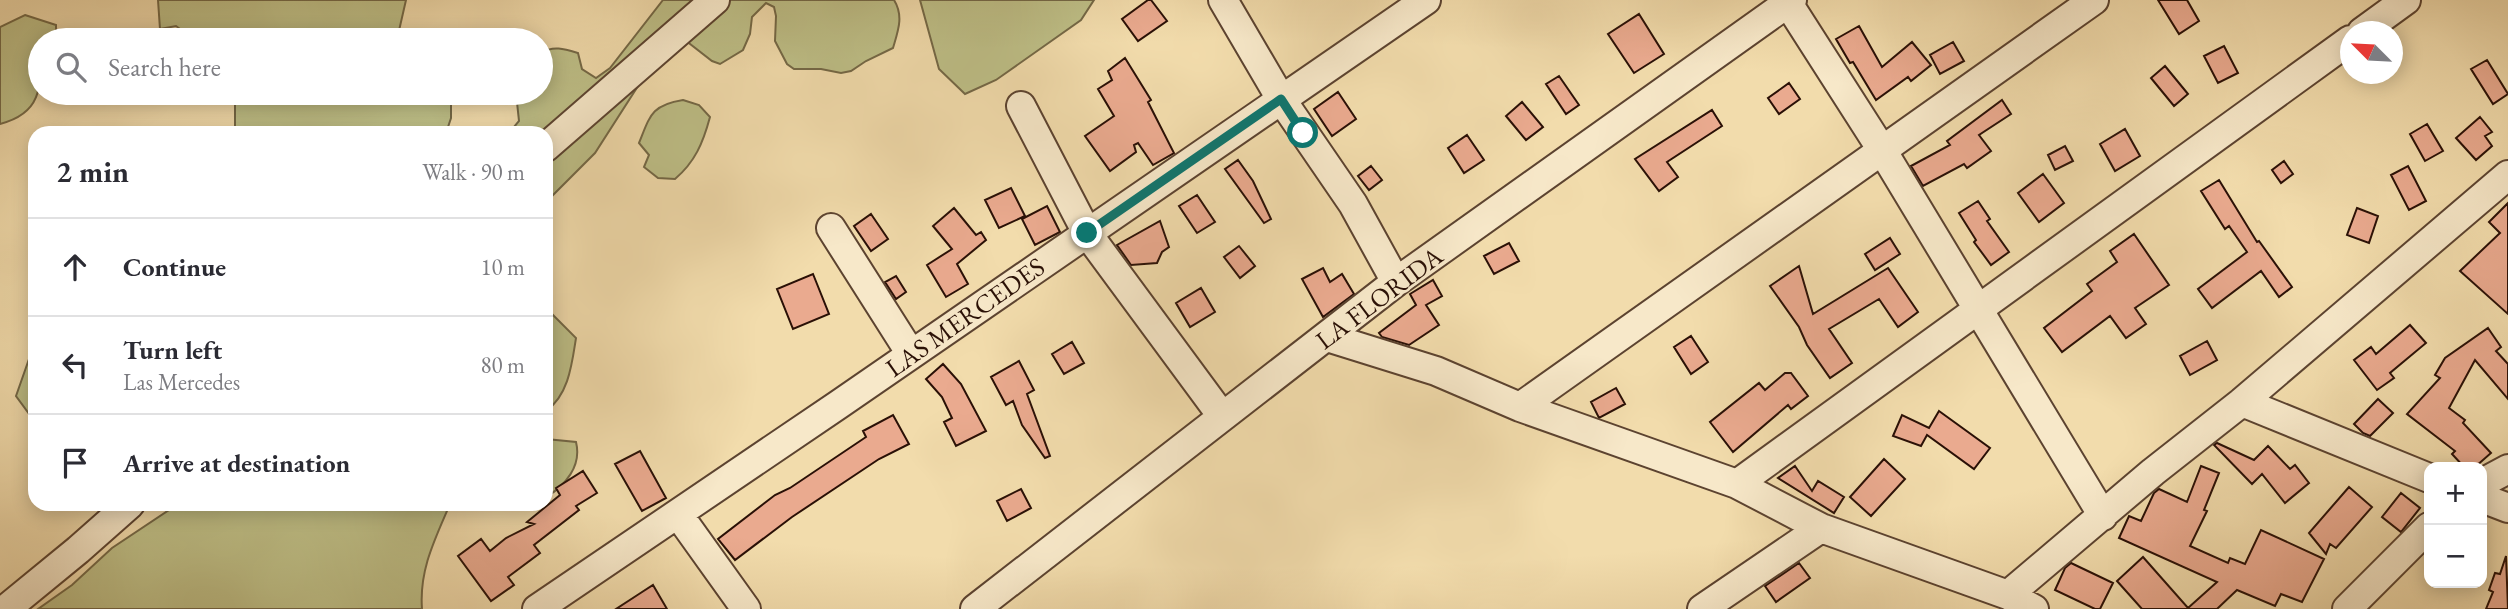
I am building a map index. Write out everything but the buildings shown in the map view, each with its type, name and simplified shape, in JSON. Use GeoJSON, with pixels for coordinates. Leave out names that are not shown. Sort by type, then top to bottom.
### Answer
{"type":"FeatureCollection","features":[{"type":"Feature","properties":{"kind":"street"},"geometry":{"type":"LineString","coordinates":[[553,141],[715,0]]}},
{"type":"Feature","properties":{"kind":"street"},"geometry":{"type":"LineString","coordinates":[[1223,0],[1281,99],[1353,204],[1396,282]]}},
{"type":"Feature","properties":{"kind":"street","name":"LAS MERCEDES"},"geometry":{"type":"LineString","coordinates":[[537,609],[1426,0]]}},
{"type":"Feature","properties":{"kind":"street"},"geometry":{"type":"LineString","coordinates":[[1520,407],[2094,0]]}},
{"type":"Feature","properties":{"kind":"street"},"geometry":{"type":"LineString","coordinates":[[2377,21],[2406,0]]}},
{"type":"Feature","properties":{"kind":"street"},"geometry":{"type":"LineString","coordinates":[[1789,1],[2103,516]]}},
{"type":"Feature","properties":{"kind":"street","name":"LA FLORIDA"},"geometry":{"type":"LineString","coordinates":[[975,609],[1396,282],[1789,1]]}},
{"type":"Feature","properties":{"kind":"street"},"geometry":{"type":"LineString","coordinates":[[1737,484],[2340,47]]}},
{"type":"Feature","properties":{"kind":"street"},"geometry":{"type":"LineString","coordinates":[[1021,106],[1087,233],[1222,416]]}},
{"type":"Feature","properties":{"kind":"street"},"geometry":{"type":"LineString","coordinates":[[2008,595],[2152,472],[2242,402],[2508,175]]}},
{"type":"Feature","properties":{"kind":"street"},"geometry":{"type":"LineString","coordinates":[[831,228],[911,354]]}},
{"type":"Feature","properties":{"kind":"street"},"geometry":{"type":"LineString","coordinates":[[1327,337],[1436,371],[1520,407],[1737,484],[1821,528],[2008,595],[2034,609]]}},
{"type":"Feature","properties":{"kind":"street"},"geometry":{"type":"LineString","coordinates":[[2242,402],[2424,476]]}},
{"type":"Feature","properties":{"kind":"street"},"geometry":{"type":"LineString","coordinates":[[2487,480],[2508,469]]}},
{"type":"Feature","properties":{"kind":"street"},"geometry":{"type":"LineString","coordinates":[[2487,500],[2508,508]]}},
{"type":"Feature","properties":{"kind":"street"},"geometry":{"type":"LineString","coordinates":[[6,609],[122,511]]}},
{"type":"Feature","properties":{"kind":"street"},"geometry":{"type":"LineString","coordinates":[[678,514],[746,609]]}},
{"type":"Feature","properties":{"kind":"street"},"geometry":{"type":"LineString","coordinates":[[1702,609],[1821,528]]}},
{"type":"Feature","properties":{"kind":"street"},"geometry":{"type":"LineString","coordinates":[[2347,609],[2424,532]]}},
{"type":"Feature","properties":{"kind":"green space"},"geometry":{"type":"Polygon","coordinates":[[[158,0],[406,0],[400,28],[160,28],[158,0]]]}},
{"type":"Feature","properties":{"kind":"green space"},"geometry":{"type":"Polygon","coordinates":[[[663,0],[894,0],[899,12],[893,48],[851,71],[841,73],[821,69],[794,69],[787,64],[775,41],[774,7],[766,3],[752,17],[750,34],[743,50],[720,64],[712,61],[676,33],[635,70],[638,86],[595,153],[553,195],[553,126],[515,126],[519,121],[517,105],[553,105],[553,48],[578,53],[582,69],[596,78],[610,68],[663,0]]]}},
{"type":"Feature","properties":{"kind":"green space"},"geometry":{"type":"Polygon","coordinates":[[[920,0],[1094,0],[1081,20],[996,80],[965,94],[939,69],[920,0]]]}},
{"type":"Feature","properties":{"kind":"green space"},"geometry":{"type":"Polygon","coordinates":[[[25,15],[56,25],[56,28],[28,28],[28,105],[31,105],[15,119],[0,124],[0,27],[25,15]]]}},
{"type":"Feature","properties":{"kind":"green space"},"geometry":{"type":"Polygon","coordinates":[[[683,100],[699,105],[710,117],[701,144],[688,166],[675,179],[658,178],[644,167],[649,155],[639,143],[653,113],[664,105],[683,100]]]}},
{"type":"Feature","properties":{"kind":"green space"},"geometry":{"type":"Polygon","coordinates":[[[235,105],[451,105],[448,126],[235,126],[235,105]]]}},
{"type":"Feature","properties":{"kind":"green space"},"geometry":{"type":"Polygon","coordinates":[[[553,315],[576,338],[565,387],[554,404],[553,315]]]}},
{"type":"Feature","properties":{"kind":"green space"},"geometry":{"type":"Polygon","coordinates":[[[28,362],[28,412],[16,396],[28,362]]]}},
{"type":"Feature","properties":{"kind":"green space"},"geometry":{"type":"Polygon","coordinates":[[[553,440],[576,442],[577,459],[560,487],[553,492],[553,440]]]}},
{"type":"Feature","properties":{"kind":"green space"},"geometry":{"type":"Polygon","coordinates":[[[168,511],[447,511],[426,568],[422,609],[38,609],[72,585],[112,548],[168,511]]]}},
{"type":"Feature","properties":{"kind":"route"},"geometry":{"type":"LineString","coordinates":[[1087,233],[1281,99],[1303,133]]}}]}
